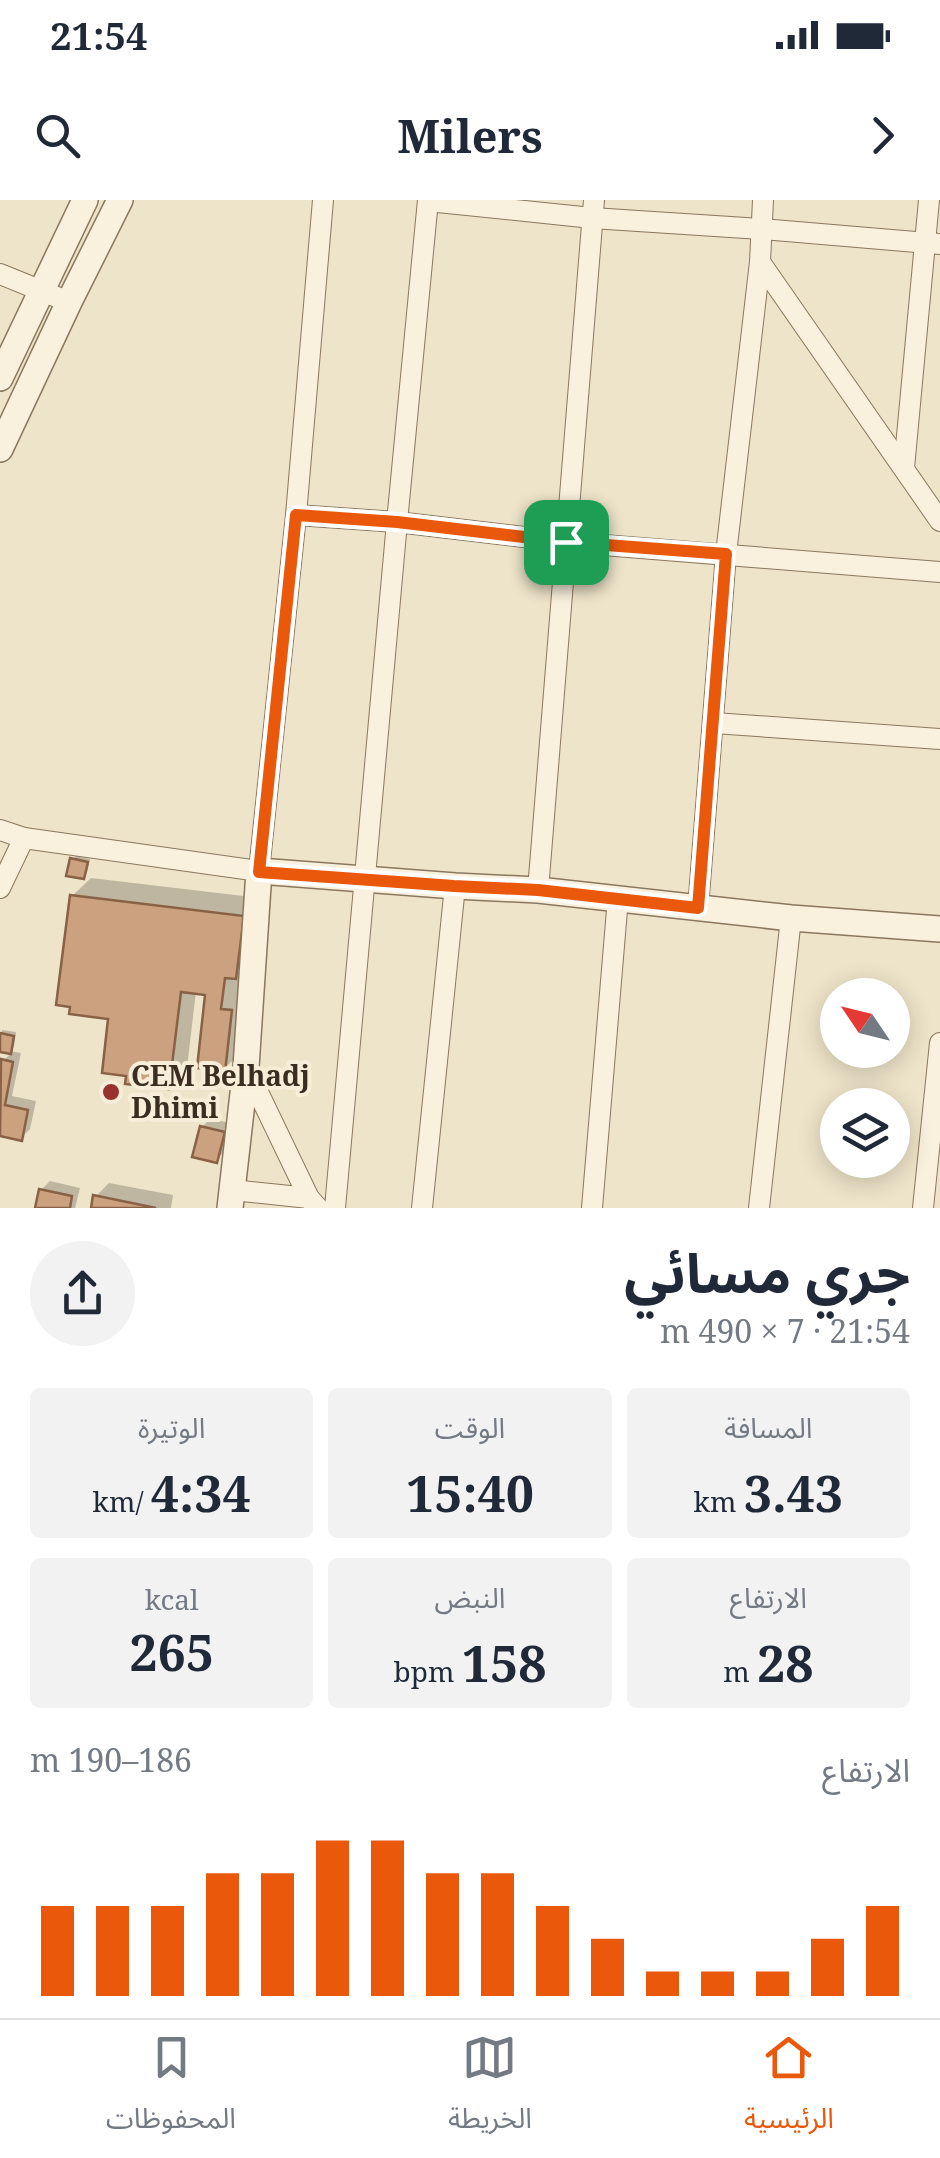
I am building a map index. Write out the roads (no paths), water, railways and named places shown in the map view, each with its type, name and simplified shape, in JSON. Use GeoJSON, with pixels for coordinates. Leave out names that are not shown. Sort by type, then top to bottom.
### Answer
{"type":"FeatureCollection","features":[{"type":"Feature","properties":{"kind":"street"},"geometry":{"type":"LineString","coordinates":[[0,378],[85,200]]}},
{"type":"Feature","properties":{"kind":"street"},"geometry":{"type":"LineString","coordinates":[[0,449],[120,200]]}},
{"type":"Feature","properties":{"kind":"street"},"geometry":{"type":"LineString","coordinates":[[246,1066],[313,1203],[231,1199],[323,200]]}},
{"type":"Feature","properties":{"kind":"street"},"geometry":{"type":"LineString","coordinates":[[698,908],[726,554],[764,200]]}},
{"type":"Feature","properties":{"kind":"street"},"geometry":{"type":"LineString","coordinates":[[904,468],[933,243],[929,200]]}},
{"type":"Feature","properties":{"kind":"street"},"geometry":{"type":"LineString","coordinates":[[336,1208],[428,201],[593,209],[933,243]]}},
{"type":"Feature","properties":{"kind":"street"},"geometry":{"type":"LineString","coordinates":[[538,890],[593,209]]}},
{"type":"Feature","properties":{"kind":"street"},"geometry":{"type":"LineString","coordinates":[[760,262],[940,522]]}},
{"type":"Feature","properties":{"kind":"street"},"geometry":{"type":"LineString","coordinates":[[0,274],[68,302]]}},
{"type":"Feature","properties":{"kind":"street"},"geometry":{"type":"LineString","coordinates":[[296,515],[397,522],[566,542],[940,572]]}},
{"type":"Feature","properties":{"kind":"street"},"geometry":{"type":"LineString","coordinates":[[714,724],[940,739]]}},
{"type":"Feature","properties":{"kind":"street"},"geometry":{"type":"LineString","coordinates":[[0,830],[24,838],[259,872],[538,890],[791,918],[940,929]]}},
{"type":"Feature","properties":{"kind":"street"},"geometry":{"type":"LineString","coordinates":[[0,888],[24,838]]}},
{"type":"Feature","properties":{"kind":"street"},"geometry":{"type":"LineString","coordinates":[[422,1208],[454,886]]}},
{"type":"Feature","properties":{"kind":"street"},"geometry":{"type":"LineString","coordinates":[[592,1208],[618,898]]}},
{"type":"Feature","properties":{"kind":"street"},"geometry":{"type":"LineString","coordinates":[[760,1208],[791,918]]}},
{"type":"Feature","properties":{"kind":"street"},"geometry":{"type":"LineString","coordinates":[[923,1208],[940,1043]]}},
{"type":"Feature","properties":{"kind":"place","name":"CEM Belhadj Dhimi"},"geometry":{"type":"Point","coordinates":[111,1092]}}]}
